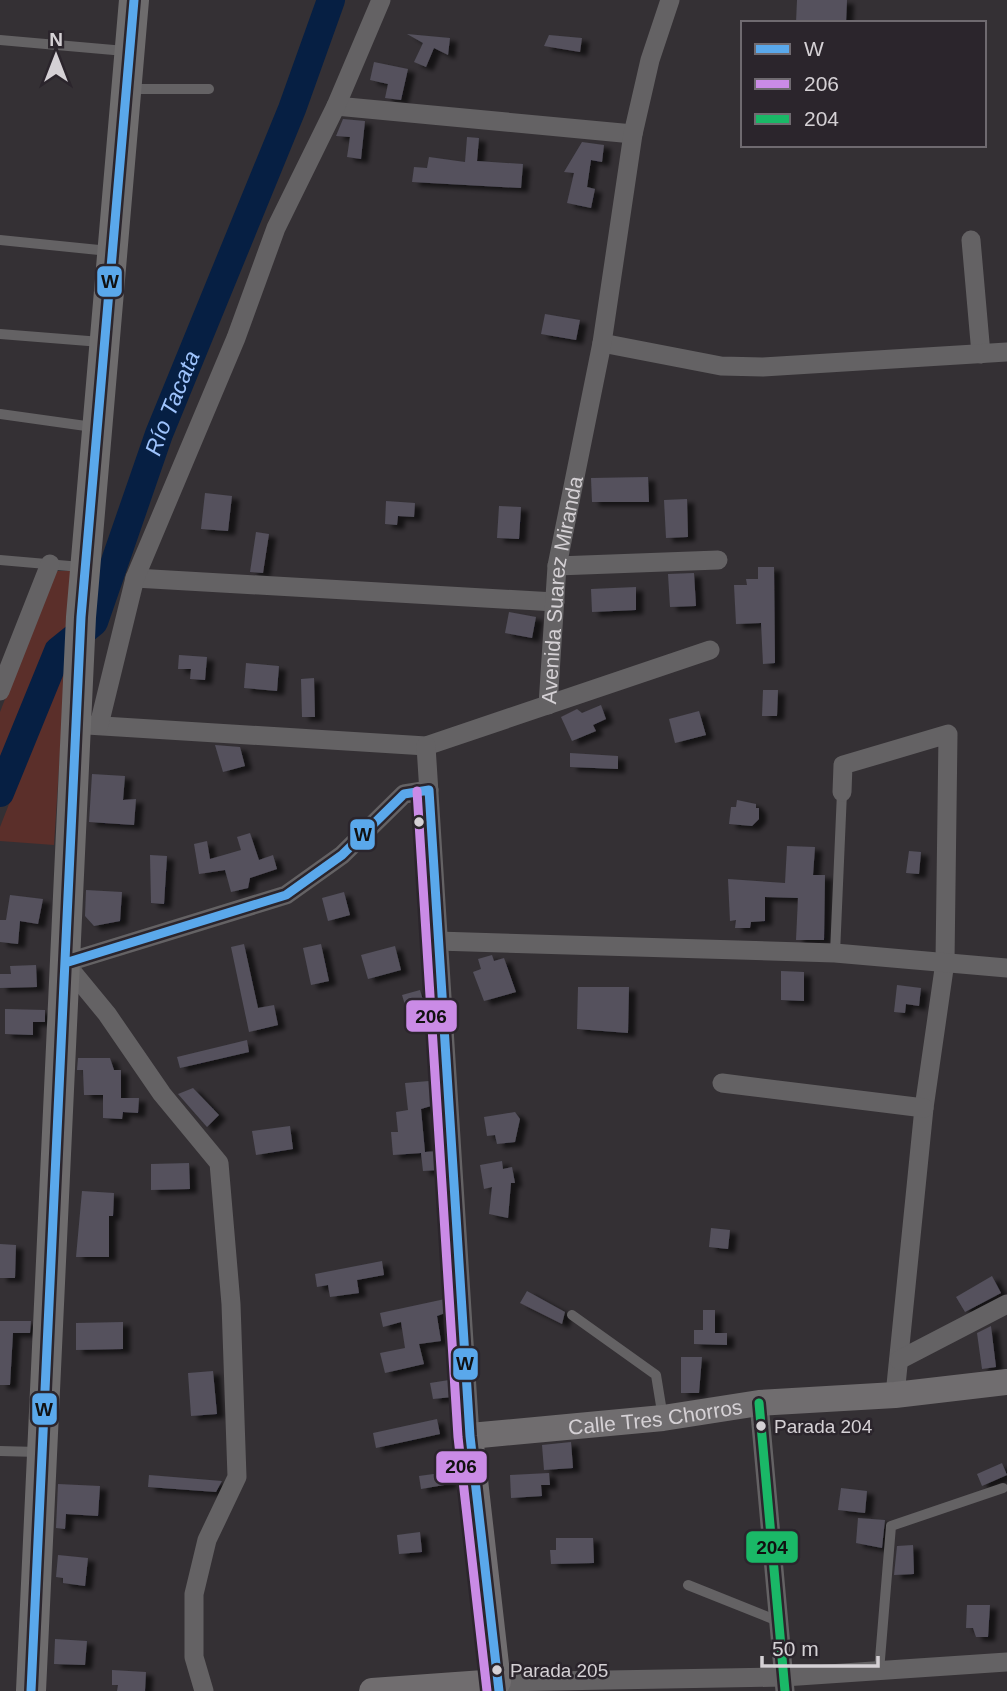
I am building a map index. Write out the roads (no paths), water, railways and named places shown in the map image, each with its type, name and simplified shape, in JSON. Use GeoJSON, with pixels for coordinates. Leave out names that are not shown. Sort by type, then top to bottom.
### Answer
{"type":"FeatureCollection","features":[{"type":"Feature","properties":{"kind":"main road"},"geometry":{"type":"LineString","coordinates":[[32,1691],[65,963],[87,725],[79,660],[81,617],[134,0]]}},
{"type":"Feature","properties":{"kind":"main road","name":"Calle Tres Chorros"},"geometry":{"type":"LineString","coordinates":[[470,1436],[663,1418],[759,1403],[895,1395],[1007,1382]]}},
{"type":"Feature","properties":{"kind":"main road"},"geometry":{"type":"LineString","coordinates":[[372,1691],[498,1686],[470,1436]]}},
{"type":"Feature","properties":{"kind":"street"},"geometry":{"type":"LineString","coordinates":[[381,0],[336,106],[275,229],[236,338],[135,579],[87,725],[426,746],[470,1436]]}},
{"type":"Feature","properties":{"kind":"street","name":"Avenida Suarez Miranda"},"geometry":{"type":"LineString","coordinates":[[426,746],[548,705],[557,566],[601,343],[633,134],[650,60],[670,0]]}},
{"type":"Feature","properties":{"kind":"street"},"geometry":{"type":"LineString","coordinates":[[336,106],[633,134]]}},
{"type":"Feature","properties":{"kind":"street"},"geometry":{"type":"LineString","coordinates":[[971,240],[981,354]]}},
{"type":"Feature","properties":{"kind":"street"},"geometry":{"type":"LineString","coordinates":[[601,343],[721,366],[763,367],[1007,352]]}},
{"type":"Feature","properties":{"kind":"street"},"geometry":{"type":"LineString","coordinates":[[557,566],[718,560]]}},
{"type":"Feature","properties":{"kind":"street"},"geometry":{"type":"LineString","coordinates":[[1,685],[50,564]]}},
{"type":"Feature","properties":{"kind":"street"},"geometry":{"type":"LineString","coordinates":[[135,579],[555,602]]}},
{"type":"Feature","properties":{"kind":"street"},"geometry":{"type":"LineString","coordinates":[[548,705],[710,650]]}},
{"type":"Feature","properties":{"kind":"street"},"geometry":{"type":"LineString","coordinates":[[842,792],[843,765],[948,734],[945,962],[924,1108],[895,1395]]}},
{"type":"Feature","properties":{"kind":"street"},"geometry":{"type":"LineString","coordinates":[[204,1691],[194,1657],[194,1594],[207,1540],[237,1477],[231,1304],[219,1163],[162,1094],[107,1014],[65,963],[286,895],[342,855],[404,794],[429,790]]}},
{"type":"Feature","properties":{"kind":"street"},"geometry":{"type":"LineString","coordinates":[[437,941],[835,953],[1007,968]]}},
{"type":"Feature","properties":{"kind":"street"},"geometry":{"type":"LineString","coordinates":[[722,1083],[924,1108]]}},
{"type":"Feature","properties":{"kind":"street"},"geometry":{"type":"LineString","coordinates":[[899,1360],[1007,1304]]}},
{"type":"Feature","properties":{"kind":"street"},"geometry":{"type":"LineString","coordinates":[[759,1403],[784,1684]]}},
{"type":"Feature","properties":{"kind":"street"},"geometry":{"type":"LineString","coordinates":[[498,1686],[784,1684],[879,1671],[1007,1662]]}},
{"type":"Feature","properties":{"kind":"lane"},"geometry":{"type":"LineString","coordinates":[[0,40],[130,52]]}},
{"type":"Feature","properties":{"kind":"lane"},"geometry":{"type":"LineString","coordinates":[[128,89],[209,89]]}},
{"type":"Feature","properties":{"kind":"lane"},"geometry":{"type":"LineString","coordinates":[[0,240],[113,251]]}},
{"type":"Feature","properties":{"kind":"lane"},"geometry":{"type":"LineString","coordinates":[[0,334],[105,342]]}},
{"type":"Feature","properties":{"kind":"lane"},"geometry":{"type":"LineString","coordinates":[[0,414],[97,427]]}},
{"type":"Feature","properties":{"kind":"lane"},"geometry":{"type":"LineString","coordinates":[[0,559],[85,567]]}},
{"type":"Feature","properties":{"kind":"lane"},"geometry":{"type":"LineString","coordinates":[[835,953],[842,792]]}},
{"type":"Feature","properties":{"kind":"lane"},"geometry":{"type":"LineString","coordinates":[[572,1315],[656,1375],[663,1418]]}},
{"type":"Feature","properties":{"kind":"lane"},"geometry":{"type":"LineString","coordinates":[[0,1451],[41,1452]]}},
{"type":"Feature","properties":{"kind":"lane"},"geometry":{"type":"LineString","coordinates":[[879,1671],[891,1526],[1003,1488]]}},
{"type":"Feature","properties":{"kind":"lane"},"geometry":{"type":"LineString","coordinates":[[688,1585],[779,1621]]}},
{"type":"Feature","properties":{"kind":"waterway","name":"Río Tacata"},"geometry":{"type":"LineString","coordinates":[[0,793],[58,651],[94,622],[159,434],[292,109],[331,0]]}},
{"type":"Feature","properties":{"kind":"place","name":"Parada 204"},"geometry":{"type":"Point","coordinates":[761,1426]}},
{"type":"Feature","properties":{"kind":"place","name":"Parada 205"},"geometry":{"type":"Point","coordinates":[497,1670]}}]}
